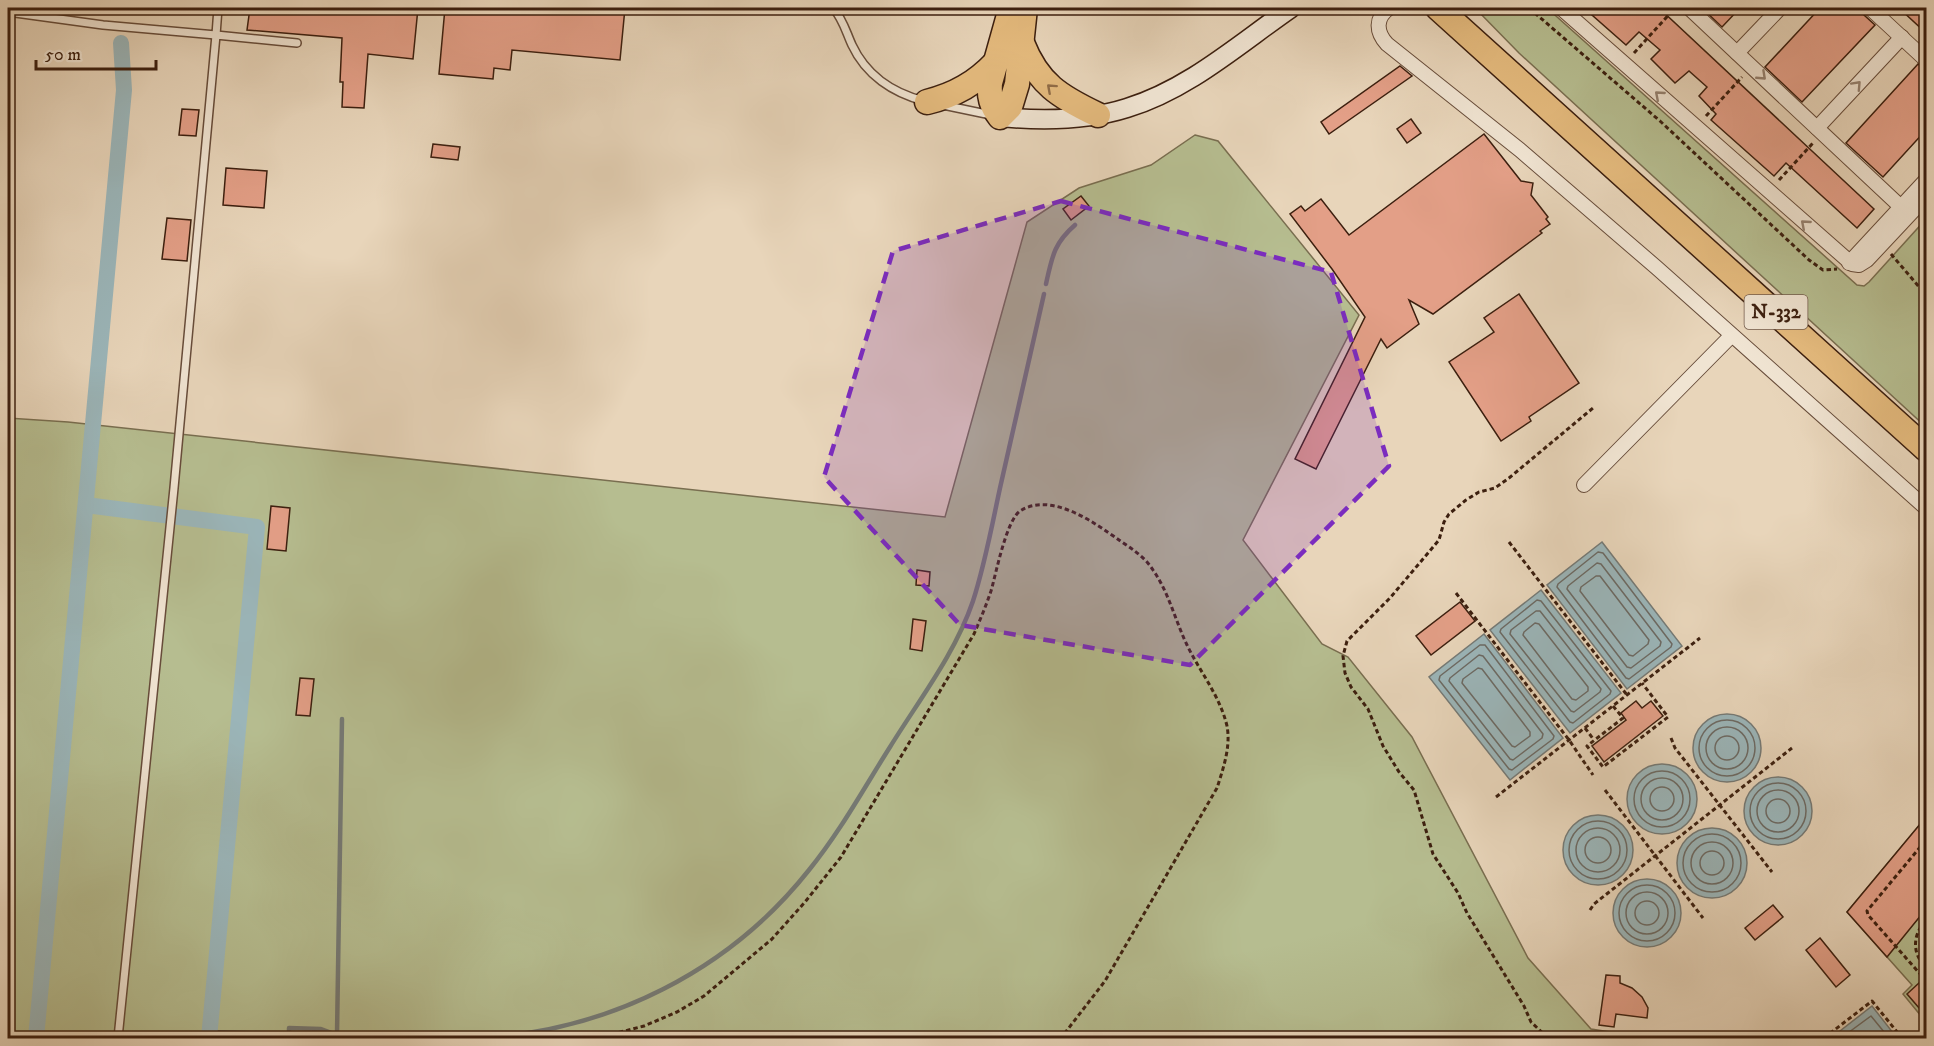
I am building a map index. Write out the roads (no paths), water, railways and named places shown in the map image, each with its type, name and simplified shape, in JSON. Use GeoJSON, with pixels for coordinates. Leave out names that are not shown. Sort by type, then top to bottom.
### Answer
{"type":"FeatureCollection","features":[{"type":"Feature","properties":{"kind":"highway"},"geometry":{"type":"LineString","coordinates":[[1011,8],[990,83],[989,96],[1000,117],[1010,107],[1015,96],[1024,8]]}},
{"type":"Feature","properties":{"kind":"highway"},"geometry":{"type":"LineString","coordinates":[[1420,8],[1593,156],[1625,176]]}},
{"type":"Feature","properties":{"kind":"highway","name":"N-332"},"geometry":{"type":"LineString","coordinates":[[1438,8],[1516,76],[1926,449]]}},
{"type":"Feature","properties":{"kind":"highway","name":"N-332"},"geometry":{"type":"LineString","coordinates":[[1453,8],[1516,76]]}},
{"type":"Feature","properties":{"kind":"highway"},"geometry":{"type":"LineString","coordinates":[[1022,43],[1029,61],[1048,86],[1060,96],[1098,115]]}},
{"type":"Feature","properties":{"kind":"highway"},"geometry":{"type":"LineString","coordinates":[[927,102],[958,92],[972,84],[996,62]]}},
{"type":"Feature","properties":{"kind":"street"},"geometry":{"type":"LineString","coordinates":[[1000,117],[1048,119],[1098,115],[1126,108],[1170,90],[1194,77],[1291,8]]}},
{"type":"Feature","properties":{"kind":"street"},"geometry":{"type":"LineString","coordinates":[[1389,8],[1382,13],[1378,28],[1387,44],[1528,157],[1657,268],[1926,508]]}},
{"type":"Feature","properties":{"kind":"street"},"geometry":{"type":"LineString","coordinates":[[1561,8],[1849,263],[1859,265],[1867,260],[1926,197]]}},
{"type":"Feature","properties":{"kind":"street"},"geometry":{"type":"LineString","coordinates":[[1689,8],[1901,207]]}},
{"type":"Feature","properties":{"kind":"street"},"geometry":{"type":"LineString","coordinates":[[1737,53],[1780,8]]}},
{"type":"Feature","properties":{"kind":"street"},"geometry":{"type":"LineString","coordinates":[[1870,8],[1926,60]]}},
{"type":"Feature","properties":{"kind":"street"},"geometry":{"type":"LineString","coordinates":[[1820,131],[1902,37]]}},
{"type":"Feature","properties":{"kind":"street"},"geometry":{"type":"LineString","coordinates":[[1849,263],[1926,180]]}},
{"type":"Feature","properties":{"kind":"street"},"geometry":{"type":"LineString","coordinates":[[1584,485],[1731,336]]}},
{"type":"Feature","properties":{"kind":"lane"},"geometry":{"type":"LineString","coordinates":[[118,1038],[174,488],[219,8]]}},
{"type":"Feature","properties":{"kind":"lane"},"geometry":{"type":"LineString","coordinates":[[833,8],[844,25],[852,46],[872,74],[886,85],[908,97],[1000,117]]}},
{"type":"Feature","properties":{"kind":"lane"},"geometry":{"type":"LineString","coordinates":[[8,12],[103,25],[297,43]]}},
{"type":"Feature","properties":{"kind":"water"},"geometry":{"type":"Polygon","coordinates":[[[1602,542],[1682,646],[1627,689],[1547,585],[1602,542]]]}},
{"type":"Feature","properties":{"kind":"water"},"geometry":{"type":"Polygon","coordinates":[[[1541,590],[1621,693],[1570,733],[1490,630],[1541,590]]]}},
{"type":"Feature","properties":{"kind":"water"},"geometry":{"type":"Polygon","coordinates":[[[1484,634],[1563,738],[1510,780],[1429,677],[1484,634]]]}},
{"type":"Feature","properties":{"kind":"water"},"geometry":{"type":"Polygon","coordinates":[[[1720,714],[1734,714],[1746,719],[1756,729],[1761,748],[1756,767],[1746,777],[1734,782],[1720,782],[1708,777],[1698,767],[1693,755],[1693,741],[1698,729],[1708,719],[1720,714]]]}},
{"type":"Feature","properties":{"kind":"water"},"geometry":{"type":"Polygon","coordinates":[[[1662,764],[1681,770],[1691,780],[1697,799],[1691,818],[1681,828],[1662,834],[1643,828],[1633,818],[1627,799],[1633,780],[1643,770],[1662,764]]]}},
{"type":"Feature","properties":{"kind":"water"},"geometry":{"type":"Polygon","coordinates":[[[1771,777],[1785,777],[1797,782],[1807,792],[1812,811],[1807,830],[1797,840],[1785,845],[1771,845],[1759,840],[1749,830],[1744,818],[1744,804],[1749,792],[1759,782],[1771,777]]]}},
{"type":"Feature","properties":{"kind":"water"},"geometry":{"type":"Polygon","coordinates":[[[1605,815],[1618,821],[1627,830],[1631,836],[1633,850],[1631,864],[1623,875],[1612,883],[1591,885],[1573,875],[1565,864],[1563,843],[1573,825],[1584,817],[1605,815]]]}},
{"type":"Feature","properties":{"kind":"water"},"geometry":{"type":"Polygon","coordinates":[[[1712,828],[1725,831],[1737,838],[1744,850],[1747,863],[1744,876],[1737,888],[1725,895],[1712,898],[1699,895],[1687,888],[1680,876],[1677,863],[1680,850],[1687,838],[1699,831],[1712,828]]]}},
{"type":"Feature","properties":{"kind":"water"},"geometry":{"type":"Polygon","coordinates":[[[1640,879],[1654,879],[1666,884],[1676,894],[1681,913],[1676,932],[1666,942],[1654,947],[1640,947],[1628,942],[1618,932],[1613,920],[1613,906],[1618,894],[1628,884],[1640,879]]]}},
{"type":"Feature","properties":{"kind":"water"},"geometry":{"type":"Polygon","coordinates":[[[1872,1006],[1897,1038],[1831,1038],[1872,1006]]]}},
{"type":"Feature","properties":{"kind":"waterway"},"geometry":{"type":"LineString","coordinates":[[36,1038],[124,90],[121,43]]}},
{"type":"Feature","properties":{"kind":"waterway"},"geometry":{"type":"LineString","coordinates":[[1046,284],[1058,244],[1075,225]]}},
{"type":"Feature","properties":{"kind":"waterway"},"geometry":{"type":"LineString","coordinates":[[480,1038],[528,1033],[575,1023],[620,1008],[663,989],[704,966],[742,938],[777,906],[809,870],[841,825],[936,676],[965,621],[985,559],[1044,294]]}},
{"type":"Feature","properties":{"kind":"waterway"},"geometry":{"type":"LineString","coordinates":[[86,505],[257,527],[209,1038]]}},
{"type":"Feature","properties":{"kind":"waterway"},"geometry":{"type":"LineString","coordinates":[[337,1035],[342,719]]}},
{"type":"Feature","properties":{"kind":"waterway"},"geometry":{"type":"LineString","coordinates":[[210,1032],[289,1034],[289,1028],[321,1029],[337,1035],[433,1038]]}}]}
